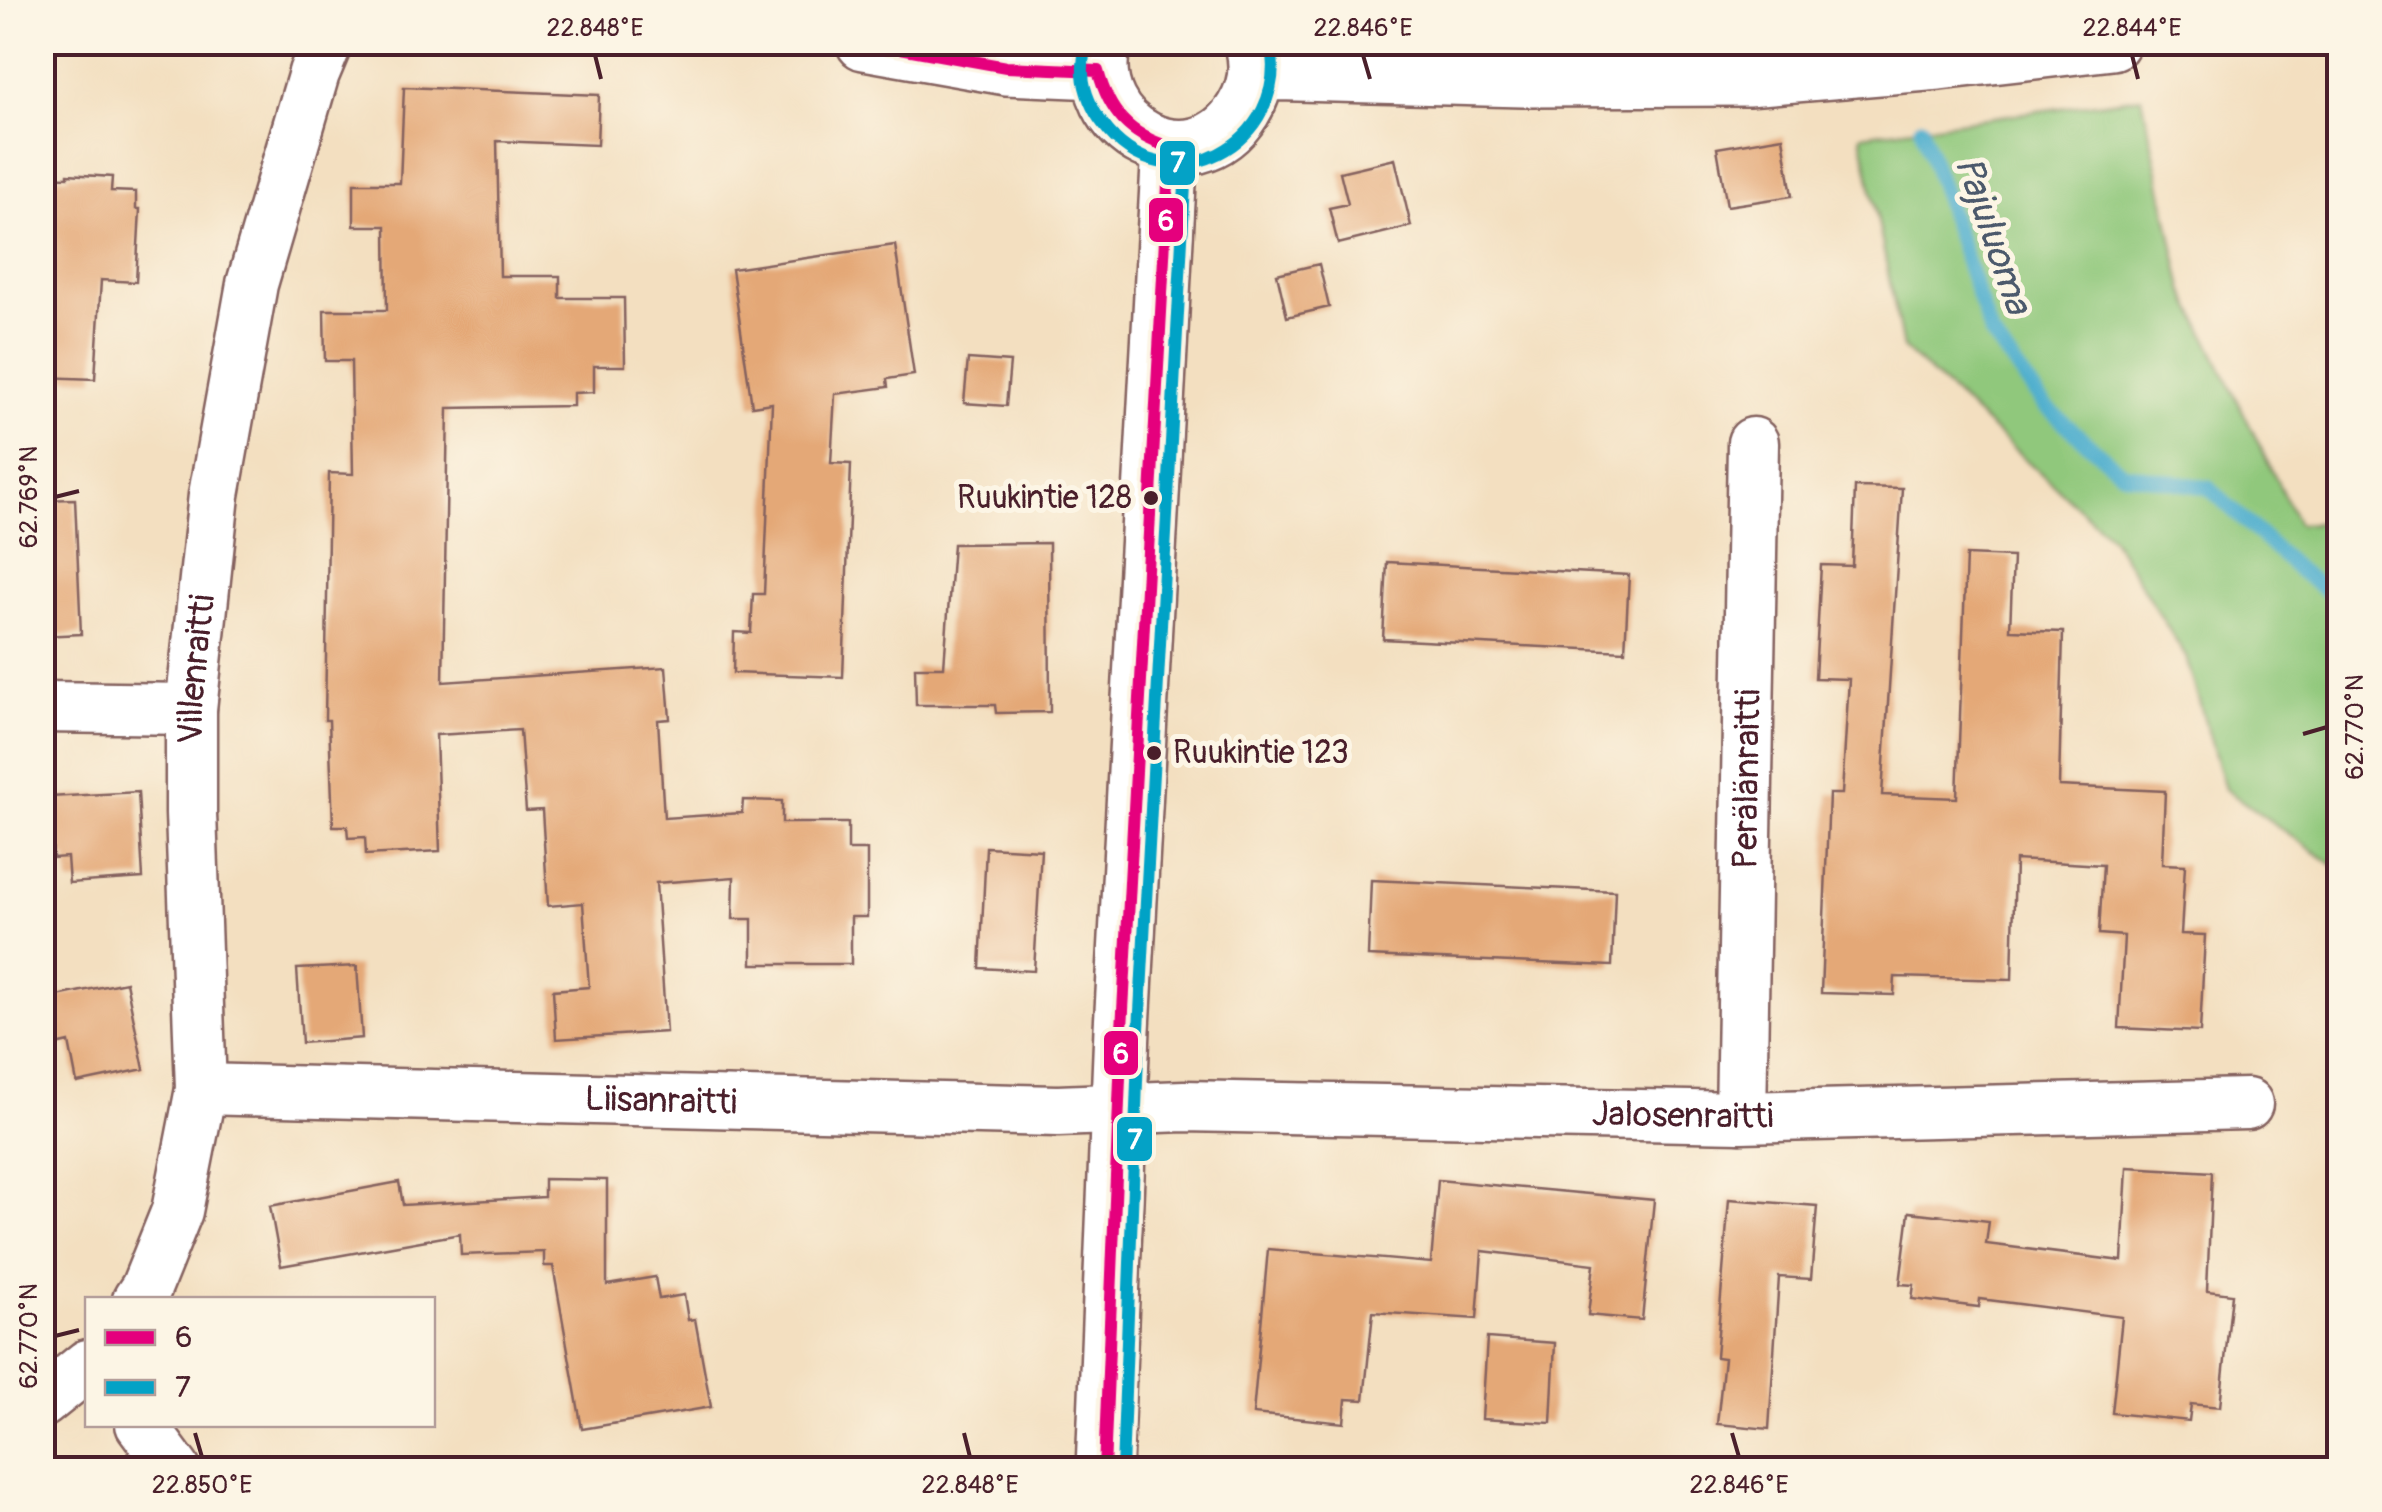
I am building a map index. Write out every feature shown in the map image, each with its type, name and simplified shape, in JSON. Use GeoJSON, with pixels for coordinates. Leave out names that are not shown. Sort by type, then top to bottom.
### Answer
{"type":"FeatureCollection","features":[{"type":"Feature","properties":{"kind":"street","name":"Villenraitti"},"geometry":{"type":"LineString","coordinates":[[140,1297],[176,1211],[202,1089],[191,813],[191,709],[214,495],[252,284],[314,73],[327,42]]}},
{"type":"Feature","properties":{"kind":"street"},"geometry":{"type":"LineString","coordinates":[[864,42],[1006,67],[1100,57],[1103,94],[1112,114],[1148,142],[1170,146],[1196,145],[1219,135],[1238,118],[1251,97],[1254,57],[1523,79],[1747,78],[2112,42]]}},
{"type":"Feature","properties":{"kind":"street"},"geometry":{"type":"LineString","coordinates":[[1104,1470],[1170,146]]}},
{"type":"Feature","properties":{"kind":"street","name":"Perälänraitti"},"geometry":{"type":"LineString","coordinates":[[1741,1117],[1753,442]]}},
{"type":"Feature","properties":{"kind":"street"},"geometry":{"type":"LineString","coordinates":[[42,708],[191,709]]}},
{"type":"Feature","properties":{"kind":"street","name":"Liisanraitti"},"geometry":{"type":"LineString","coordinates":[[202,1089],[1058,1111],[1120,1108]]}},
{"type":"Feature","properties":{"kind":"street","name":"Jalosenraitti"},"geometry":{"type":"LineString","coordinates":[[1120,1108],[1204,1106],[1741,1117],[2247,1104]]}},
{"type":"Feature","properties":{"kind":"street"},"geometry":{"type":"LineString","coordinates":[[42,1402],[85,1366]]}},
{"type":"Feature","properties":{"kind":"street"},"geometry":{"type":"LineString","coordinates":[[143,1427],[175,1470]]}},
{"type":"Feature","properties":{"kind":"green space"},"geometry":{"type":"Polygon","coordinates":[[[1828,42],[1711,48],[1517,43],[1828,42]]]}},
{"type":"Feature","properties":{"kind":"green space"},"geometry":{"type":"Polygon","coordinates":[[[2142,97],[2183,289],[2298,524],[2339,522],[2339,869],[2225,789],[2186,657],[2112,538],[1903,348],[1861,135],[2142,97]]]}},
{"type":"Feature","properties":{"kind":"building"},"geometry":{"type":"Polygon","coordinates":[[[404,87],[599,95],[597,145],[497,141],[500,276],[560,276],[560,298],[624,298],[625,366],[594,366],[594,392],[573,393],[573,406],[448,408],[443,682],[666,667],[670,719],[658,720],[664,818],[742,813],[743,800],[782,801],[782,823],[848,823],[848,850],[867,850],[867,917],[851,917],[851,964],[752,964],[752,919],[733,919],[734,877],[656,883],[666,1032],[556,1039],[553,990],[589,987],[583,903],[548,906],[542,810],[526,811],[520,730],[436,735],[440,851],[366,855],[365,837],[348,838],[347,826],[333,826],[329,720],[325,720],[329,473],[353,474],[351,361],[325,361],[324,310],[387,310],[386,226],[354,226],[354,183],[400,183],[404,87]]]}},
{"type":"Feature","properties":{"kind":"building"},"geometry":{"type":"Polygon","coordinates":[[[1783,137],[1792,196],[1727,206],[1717,148],[1783,137]]]}},
{"type":"Feature","properties":{"kind":"building"},"geometry":{"type":"Polygon","coordinates":[[[1395,159],[1411,226],[1338,244],[1329,208],[1348,204],[1340,172],[1395,159]]]}},
{"type":"Feature","properties":{"kind":"building"},"geometry":{"type":"Polygon","coordinates":[[[42,176],[112,177],[111,191],[136,192],[136,209],[140,209],[136,282],[101,280],[95,379],[42,377],[42,176]]]}},
{"type":"Feature","properties":{"kind":"building"},"geometry":{"type":"Polygon","coordinates":[[[895,245],[914,375],[887,379],[888,387],[835,394],[831,463],[851,464],[843,677],[733,673],[734,632],[751,633],[753,594],[764,594],[772,403],[752,406],[732,269],[895,245]]]}},
{"type":"Feature","properties":{"kind":"building"},"geometry":{"type":"Polygon","coordinates":[[[1319,264],[1329,307],[1287,317],[1277,274],[1319,264]]]}},
{"type":"Feature","properties":{"kind":"building"},"geometry":{"type":"Polygon","coordinates":[[[968,359],[1010,362],[1006,406],[964,403],[968,359]]]}},
{"type":"Feature","properties":{"kind":"building"},"geometry":{"type":"Polygon","coordinates":[[[1855,487],[1902,488],[1882,795],[1957,798],[1966,555],[2013,557],[2010,630],[2063,632],[2059,786],[2165,791],[2162,864],[2185,865],[2181,934],[2205,935],[2200,1032],[2119,1028],[2124,936],[2099,934],[2103,865],[2015,860],[2012,980],[1895,977],[1894,995],[1821,993],[1829,794],[1842,794],[1849,679],[1815,678],[1821,565],[1852,566],[1855,487]]]}},
{"type":"Feature","properties":{"kind":"building"},"geometry":{"type":"Polygon","coordinates":[[[75,499],[81,634],[42,636],[42,500],[75,499]]]}},
{"type":"Feature","properties":{"kind":"building"},"geometry":{"type":"Polygon","coordinates":[[[1049,543],[1050,712],[996,713],[995,705],[916,705],[915,667],[944,667],[953,544],[1049,543]]]}},
{"type":"Feature","properties":{"kind":"building"},"geometry":{"type":"Polygon","coordinates":[[[1387,562],[1629,575],[1625,651],[1383,639],[1387,562]]]}},
{"type":"Feature","properties":{"kind":"building"},"geometry":{"type":"Polygon","coordinates":[[[138,792],[143,878],[69,883],[67,857],[53,858],[50,797],[138,792]]]}},
{"type":"Feature","properties":{"kind":"building"},"geometry":{"type":"Polygon","coordinates":[[[986,847],[1041,850],[1034,971],[980,968],[986,847]]]}},
{"type":"Feature","properties":{"kind":"building"},"geometry":{"type":"Polygon","coordinates":[[[1371,880],[1615,891],[1612,966],[1368,956],[1371,880]]]}},
{"type":"Feature","properties":{"kind":"building"},"geometry":{"type":"Polygon","coordinates":[[[357,966],[362,1038],[302,1043],[297,969],[357,966]]]}},
{"type":"Feature","properties":{"kind":"building"},"geometry":{"type":"Polygon","coordinates":[[[126,982],[144,1069],[77,1083],[69,1042],[42,1048],[42,999],[126,982]]]}},
{"type":"Feature","properties":{"kind":"building"},"geometry":{"type":"Polygon","coordinates":[[[2127,1167],[2212,1172],[2207,1291],[2232,1294],[2220,1407],[2191,1404],[2189,1421],[2112,1413],[2122,1317],[1980,1299],[1979,1307],[1912,1299],[1914,1285],[1900,1284],[1909,1212],[1989,1221],[1986,1244],[2122,1261],[2127,1167]]]}},
{"type":"Feature","properties":{"kind":"building"},"geometry":{"type":"Polygon","coordinates":[[[544,1179],[607,1180],[607,1285],[655,1277],[659,1299],[684,1295],[688,1320],[695,1319],[711,1407],[582,1429],[553,1266],[544,1266],[544,1252],[461,1255],[460,1234],[281,1266],[270,1206],[399,1182],[403,1205],[544,1197],[544,1179]]]}},
{"type":"Feature","properties":{"kind":"building"},"geometry":{"type":"Polygon","coordinates":[[[1438,1180],[1654,1200],[1642,1320],[1588,1315],[1594,1264],[1482,1251],[1477,1319],[1373,1312],[1364,1400],[1346,1399],[1344,1423],[1253,1414],[1268,1249],[1431,1263],[1438,1180]]]}},
{"type":"Feature","properties":{"kind":"building"},"geometry":{"type":"Polygon","coordinates":[[[1729,1199],[1817,1206],[1811,1279],[1779,1277],[1769,1429],[1717,1424],[1724,1358],[1716,1357],[1729,1199]]]}},
{"type":"Feature","properties":{"kind":"building"},"geometry":{"type":"Polygon","coordinates":[[[1487,1338],[1555,1343],[1551,1423],[1482,1419],[1487,1338]]]}},
{"type":"Feature","properties":{"kind":"waterway","name":"Pajuluoma"},"geometry":{"type":"LineString","coordinates":[[1921,127],[1991,334],[2044,405],[2122,473],[2209,488],[2298,570],[2340,601]]}},
{"type":"Feature","properties":{"kind":"transit line","name":"6"},"geometry":{"type":"LineString","coordinates":[[867,42],[1006,67],[1098,71],[1108,98],[1123,120],[1143,136],[1170,147],[1122,1029],[1104,1470]]}},
{"type":"Feature","properties":{"kind":"transit line","name":"7"},"geometry":{"type":"LineString","coordinates":[[1085,42],[1085,87],[1103,124],[1129,150],[1159,162],[1190,163],[1219,154],[1244,135],[1262,110],[1272,78],[1270,42]]}},
{"type":"Feature","properties":{"kind":"transit line","name":"7"},"geometry":{"type":"LineString","coordinates":[[1122,1470],[1139,1030],[1187,148]]}},
{"type":"Feature","properties":{"kind":"place","name":"Ruukintie 128"},"geometry":{"type":"Point","coordinates":[1151,498]}},
{"type":"Feature","properties":{"kind":"place","name":"Ruukintie 123"},"geometry":{"type":"Point","coordinates":[1154,753]}}]}
